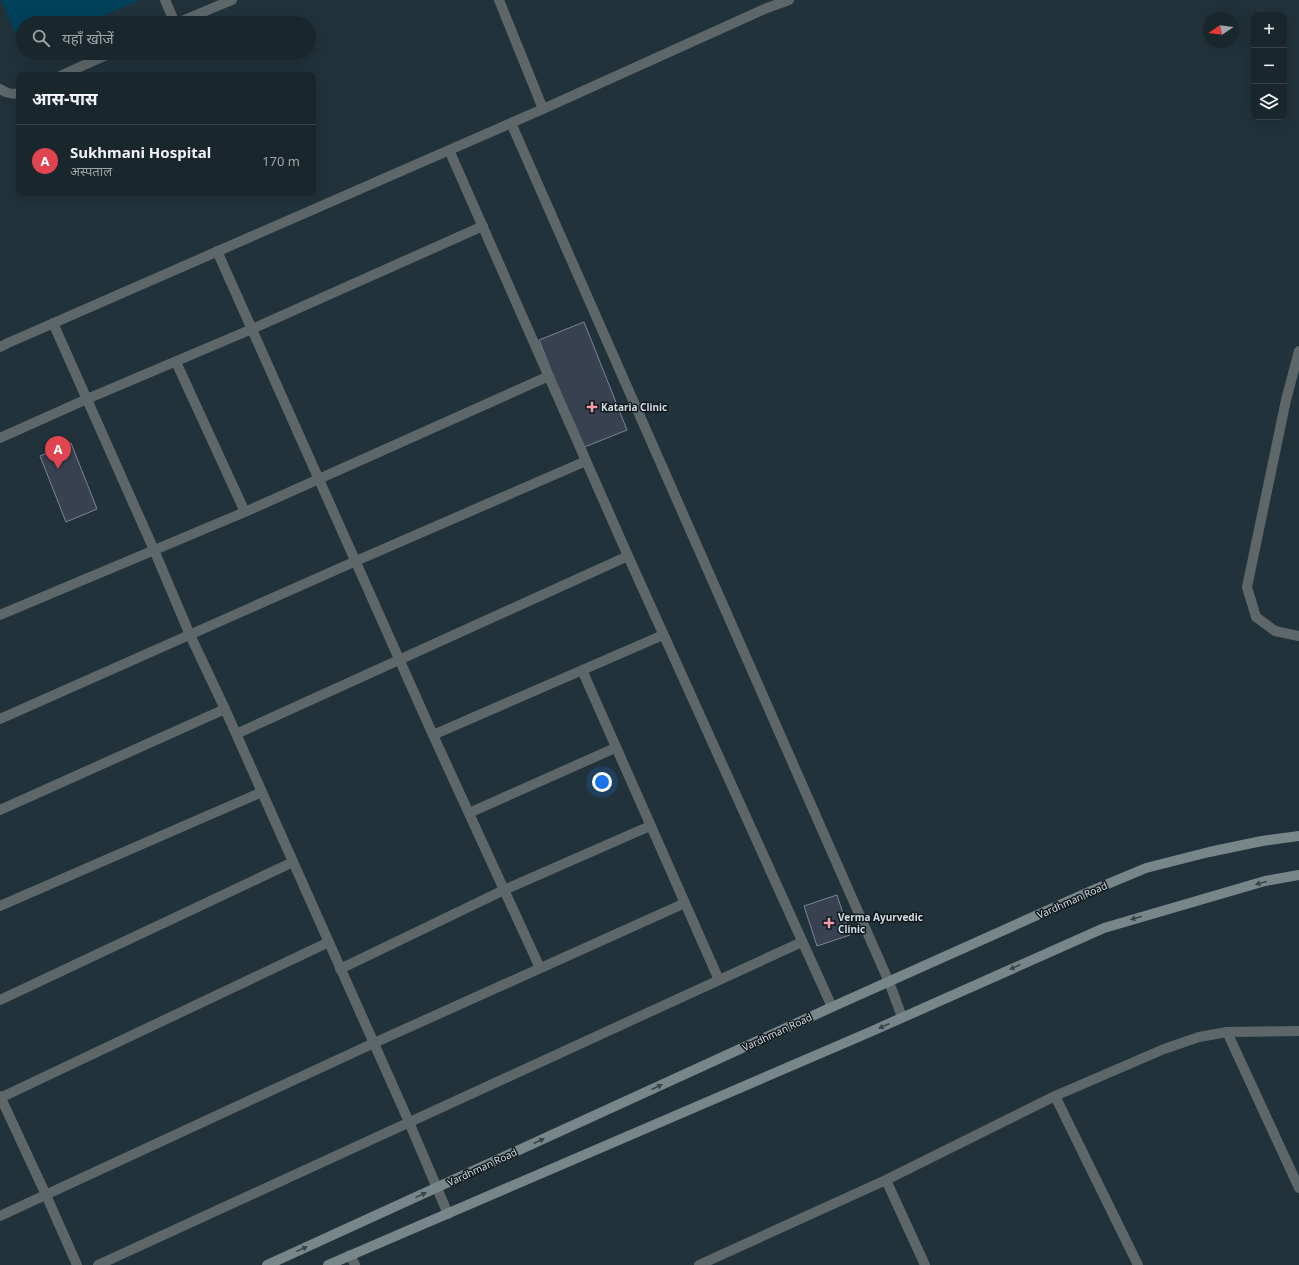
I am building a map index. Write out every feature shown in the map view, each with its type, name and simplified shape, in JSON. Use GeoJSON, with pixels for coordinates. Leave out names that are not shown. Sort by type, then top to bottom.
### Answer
{"type":"FeatureCollection","features":[{"type":"Feature","properties":{"kind":"street"},"geometry":{"type":"LineString","coordinates":[[165,0],[173,16]]}},
{"type":"Feature","properties":{"kind":"street"},"geometry":{"type":"LineString","coordinates":[[193,16],[232,0]]}},
{"type":"Feature","properties":{"kind":"street"},"geometry":{"type":"LineString","coordinates":[[499,0],[543,109]]}},
{"type":"Feature","properties":{"kind":"street"},"geometry":{"type":"LineString","coordinates":[[0,347],[8,342],[543,109],[768,4],[789,0]]}},
{"type":"Feature","properties":{"kind":"street"},"geometry":{"type":"LineString","coordinates":[[69,72],[95,60]]}},
{"type":"Feature","properties":{"kind":"street"},"geometry":{"type":"LineString","coordinates":[[2,93],[16,94]]}},
{"type":"Feature","properties":{"kind":"street"},"geometry":{"type":"LineString","coordinates":[[511,123],[889,982],[902,1017]]}},
{"type":"Feature","properties":{"kind":"street"},"geometry":{"type":"LineString","coordinates":[[449,150],[663,635],[832,1007]]}},
{"type":"Feature","properties":{"kind":"street"},"geometry":{"type":"LineString","coordinates":[[0,438],[252,329],[483,226]]}},
{"type":"Feature","properties":{"kind":"street"},"geometry":{"type":"LineString","coordinates":[[217,251],[433,736],[540,968]]}},
{"type":"Feature","properties":{"kind":"street"},"geometry":{"type":"LineString","coordinates":[[53,323],[154,550],[190,635],[225,709],[374,1043],[448,1214]]}},
{"type":"Feature","properties":{"kind":"street"},"geometry":{"type":"LineString","coordinates":[[1299,351],[1286,400],[1247,587],[1256,617],[1275,631],[1299,636]]}},
{"type":"Feature","properties":{"kind":"street"},"geometry":{"type":"LineString","coordinates":[[176,362],[245,512]]}},
{"type":"Feature","properties":{"kind":"street"},"geometry":{"type":"LineString","coordinates":[[0,615],[245,512],[318,478],[549,376]]}},
{"type":"Feature","properties":{"kind":"street"},"geometry":{"type":"LineString","coordinates":[[0,719],[586,461]]}},
{"type":"Feature","properties":{"kind":"street"},"geometry":{"type":"LineString","coordinates":[[236,734],[628,556]]}},
{"type":"Feature","properties":{"kind":"street"},"geometry":{"type":"LineString","coordinates":[[433,736],[663,635]]}},
{"type":"Feature","properties":{"kind":"street"},"geometry":{"type":"LineString","coordinates":[[582,670],[615,748],[719,980]]}},
{"type":"Feature","properties":{"kind":"street"},"geometry":{"type":"LineString","coordinates":[[0,810],[225,709]]}},
{"type":"Feature","properties":{"kind":"street"},"geometry":{"type":"LineString","coordinates":[[469,813],[615,748]]}},
{"type":"Feature","properties":{"kind":"street"},"geometry":{"type":"LineString","coordinates":[[0,906],[262,792]]}},
{"type":"Feature","properties":{"kind":"street"},"geometry":{"type":"LineString","coordinates":[[340,969],[504,890],[650,826]]}},
{"type":"Feature","properties":{"kind":"street","name":"Vardhman Road"},"geometry":{"type":"LineString","coordinates":[[266,1265],[832,1007],[1091,891],[1146,868],[1209,852],[1262,841],[1299,836]]}},
{"type":"Feature","properties":{"kind":"street"},"geometry":{"type":"LineString","coordinates":[[0,1000],[293,862]]}},
{"type":"Feature","properties":{"kind":"street"},"geometry":{"type":"LineString","coordinates":[[328,1265],[1104,928],[1265,881],[1299,875]]}},
{"type":"Feature","properties":{"kind":"street"},"geometry":{"type":"LineString","coordinates":[[0,1216],[374,1043],[685,903]]}},
{"type":"Feature","properties":{"kind":"street"},"geometry":{"type":"LineString","coordinates":[[77,1265],[0,1097],[329,942]]}},
{"type":"Feature","properties":{"kind":"street"},"geometry":{"type":"LineString","coordinates":[[98,1265],[802,942]]}},
{"type":"Feature","properties":{"kind":"street"},"geometry":{"type":"LineString","coordinates":[[699,1265],[886,1180],[1055,1096],[1164,1049],[1199,1037],[1227,1032],[1299,1031]]}},
{"type":"Feature","properties":{"kind":"street"},"geometry":{"type":"LineString","coordinates":[[1227,1032],[1299,1188]]}},
{"type":"Feature","properties":{"kind":"street"},"geometry":{"type":"LineString","coordinates":[[1055,1096],[1138,1265]]}},
{"type":"Feature","properties":{"kind":"street"},"geometry":{"type":"LineString","coordinates":[[886,1180],[925,1265]]}},
{"type":"Feature","properties":{"kind":"street"},"geometry":{"type":"LineString","coordinates":[[350,1255],[355,1265]]}},
{"type":"Feature","properties":{"kind":"shaded area"},"geometry":{"type":"Polygon","coordinates":[[[1,0],[137,0],[103,16],[16,16],[16,34],[1,0]]]}},
{"type":"Feature","properties":{"kind":"building"},"geometry":{"type":"Polygon","coordinates":[[[584,322],[627,430],[582,448],[539,340],[584,322]]]}},
{"type":"Feature","properties":{"kind":"building"},"geometry":{"type":"Polygon","coordinates":[[[71,443],[97,509],[66,522],[40,456],[71,443]]]}},
{"type":"Feature","properties":{"kind":"building"},"geometry":{"type":"Polygon","coordinates":[[[837,895],[850,935],[817,946],[804,906],[837,895]]]}},
{"type":"Feature","properties":{"kind":"place","name":"Kataria Clinic"},"geometry":{"type":"Point","coordinates":[592,407]}},
{"type":"Feature","properties":{"kind":"place","name":"Sukhmani Hospital"},"geometry":{"type":"Point","coordinates":[58,469]}},
{"type":"Feature","properties":{"kind":"place","name":"Verma Ayurvedic Clinic"},"geometry":{"type":"Point","coordinates":[829,923]}}]}
